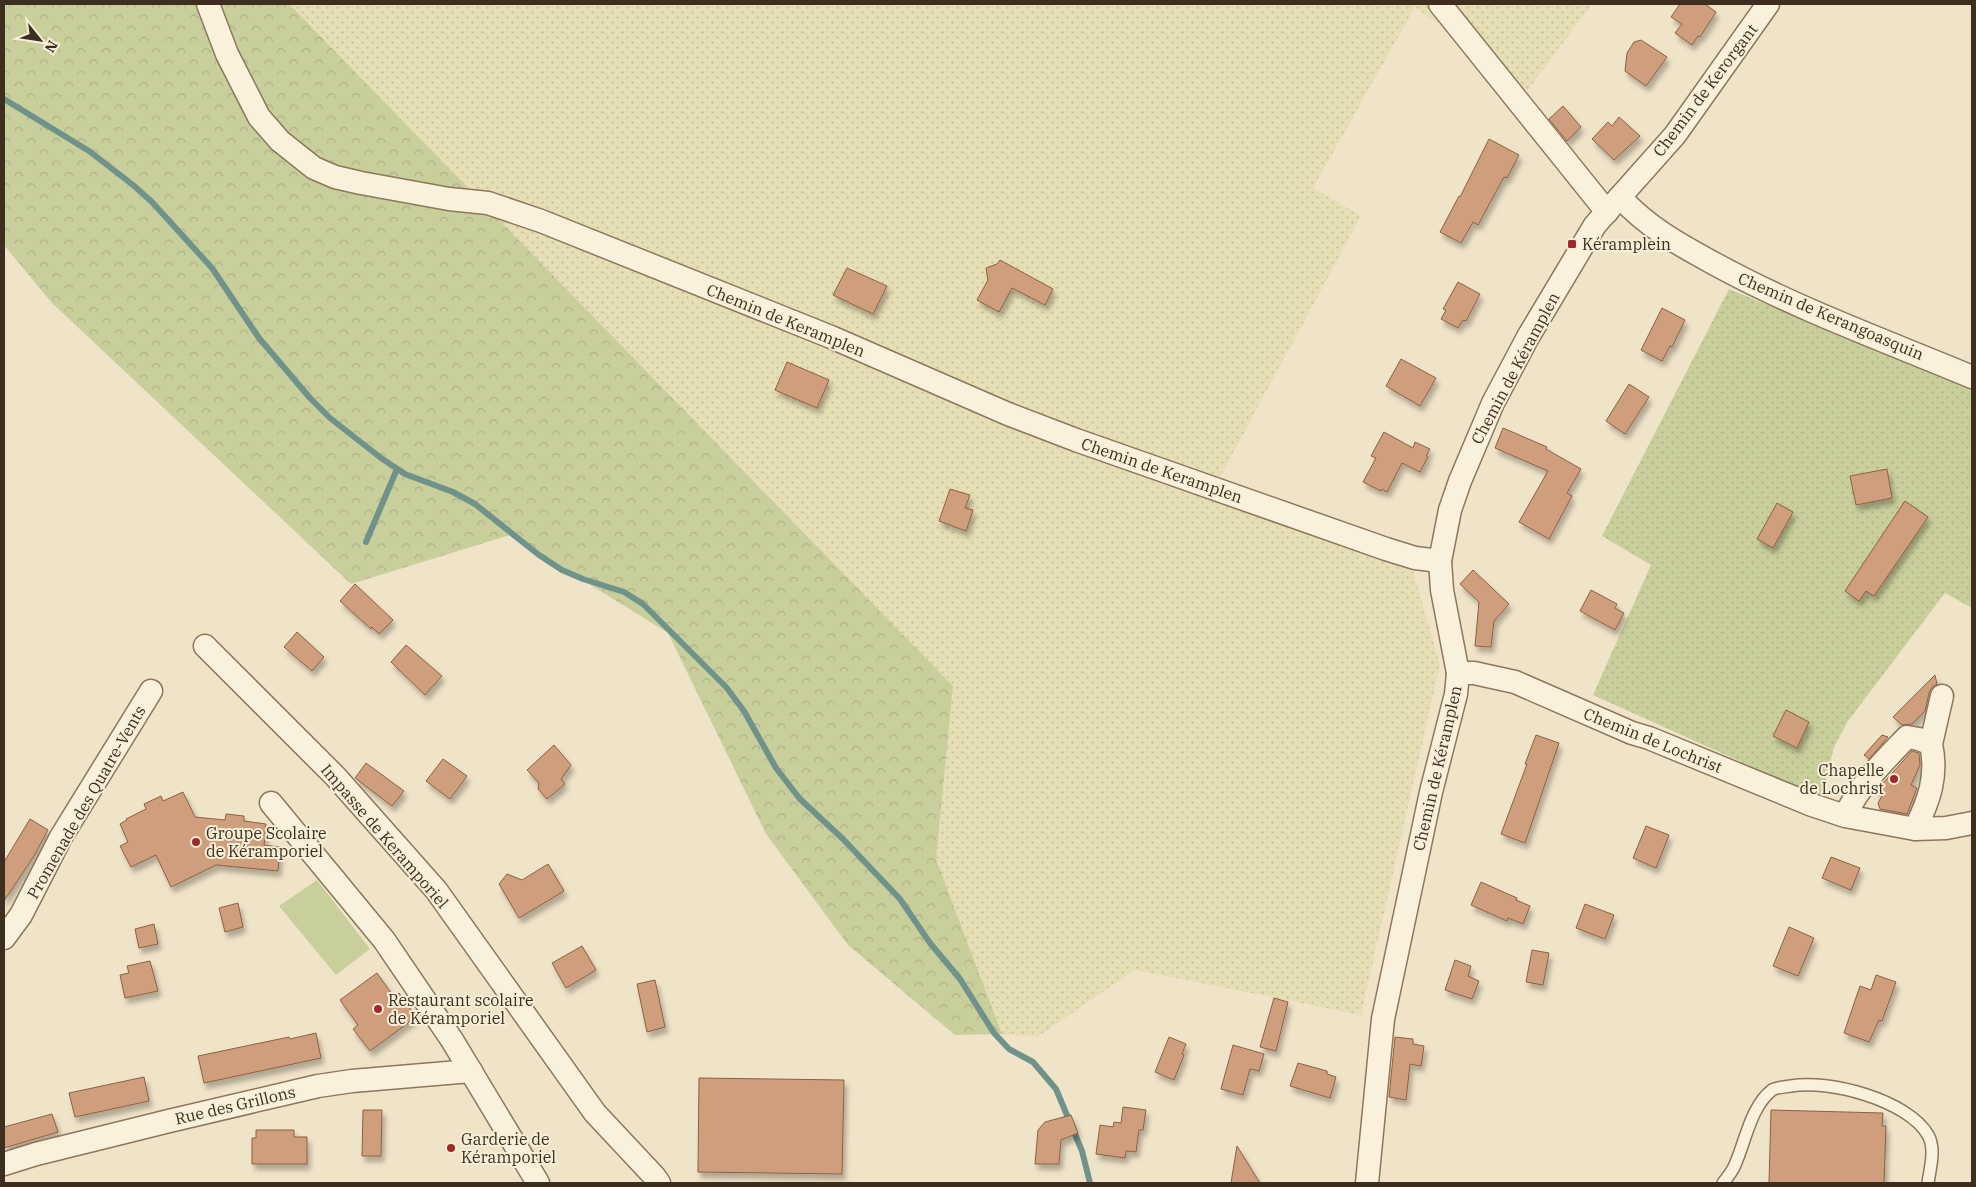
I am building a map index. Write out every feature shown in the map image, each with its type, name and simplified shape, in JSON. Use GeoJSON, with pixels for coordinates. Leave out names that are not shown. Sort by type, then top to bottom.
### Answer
{"type":"FeatureCollection","features":[{"type":"Feature","properties":{"kind":"street","name":"Chemin de Keramplen"},"geometry":{"type":"LineString","coordinates":[[208,4],[227,54],[259,117],[280,141],[314,168],[361,183],[488,204],[542,221],[831,337],[1008,414],[1076,440],[1386,549],[1415,558],[1440,561]]}},
{"type":"Feature","properties":{"kind":"street","name":"Chemin de Kerangoasquin"},"geometry":{"type":"LineString","coordinates":[[1440,4],[1613,204],[1739,278],[1812,312],[1972,377]]}},
{"type":"Feature","properties":{"kind":"street","name":"Chemin de Kerorgant"},"geometry":{"type":"LineString","coordinates":[[1613,204],[1675,136],[1768,4]]}},
{"type":"Feature","properties":{"kind":"street","name":"Chemin de Kéramplen"},"geometry":{"type":"LineString","coordinates":[[1367,1183],[1383,1019],[1431,792],[1456,694],[1458,673],[1442,590],[1440,561],[1450,510],[1460,481],[1493,403],[1528,337],[1595,225],[1613,204]]}},
{"type":"Feature","properties":{"kind":"street","name":"Impasse de Keramporiel"},"geometry":{"type":"LineString","coordinates":[[205,646],[335,776],[436,890],[595,1113],[659,1183]]}},
{"type":"Feature","properties":{"kind":"street","name":"Chemin de Lochrist"},"geometry":{"type":"LineString","coordinates":[[1458,673],[1474,673],[1515,682],[1632,733],[1649,738],[1812,805],[1845,816],[1915,829],[1946,828],[1972,823]]}},
{"type":"Feature","properties":{"kind":"street","name":"Promenade des Quatre-Vents"},"geometry":{"type":"LineString","coordinates":[[4,938],[21,915],[62,838],[151,691]]}},
{"type":"Feature","properties":{"kind":"street"},"geometry":{"type":"LineString","coordinates":[[1915,829],[1928,800],[1934,777],[1935,761],[1931,744],[1942,696]]}},
{"type":"Feature","properties":{"kind":"street"},"geometry":{"type":"LineString","coordinates":[[1845,816],[1853,800],[1872,772],[1907,738],[1918,739],[1931,744]]}},
{"type":"Feature","properties":{"kind":"street"},"geometry":{"type":"LineString","coordinates":[[271,803],[384,940],[471,1071],[538,1183]]}},
{"type":"Feature","properties":{"kind":"street","name":"Rue des Grillons"},"geometry":{"type":"LineString","coordinates":[[4,1164],[36,1154],[318,1086],[471,1071]]}},
{"type":"Feature","properties":{"kind":"lane"},"geometry":{"type":"LineString","coordinates":[[1723,1183],[1734,1168],[1748,1127],[1773,1089],[1803,1084],[1830,1086],[1866,1094],[1899,1110],[1920,1124],[1929,1137],[1932,1157],[1928,1183]]}},
{"type":"Feature","properties":{"kind":"shaded area"},"geometry":{"type":"Polygon","coordinates":[[[289,4],[1592,4],[1527,91],[1415,7],[1313,188],[1361,216],[1220,477],[1410,561],[1440,664],[1361,1015],[1135,970],[1037,1037],[1002,1034],[936,859],[953,686],[289,4]]]}},
{"type":"Feature","properties":{"kind":"green space"},"geometry":{"type":"Polygon","coordinates":[[[4,4],[289,4],[953,686],[936,859],[1002,1034],[955,1035],[848,945],[766,834],[668,633],[510,535],[351,584],[52,303],[4,245],[4,4]]]}},
{"type":"Feature","properties":{"kind":"green space"},"geometry":{"type":"Polygon","coordinates":[[[1729,289],[1972,389],[1972,608],[1945,593],[1848,721],[1834,747],[1821,798],[1593,695],[1651,565],[1602,536],[1729,289]]]}},
{"type":"Feature","properties":{"kind":"green space"},"geometry":{"type":"Polygon","coordinates":[[[317,880],[370,949],[336,975],[279,906],[317,880]]]}},
{"type":"Feature","properties":{"kind":"building"},"geometry":{"type":"Polygon","coordinates":[[[1680,4],[1705,4],[1716,12],[1700,37],[1698,36],[1692,45],[1675,33],[1682,24],[1671,17],[1680,4]]]}},
{"type":"Feature","properties":{"kind":"building"},"geometry":{"type":"Polygon","coordinates":[[[1641,40],[1667,57],[1646,86],[1625,71],[1627,53],[1634,42],[1641,40]]]}},
{"type":"Feature","properties":{"kind":"building"},"geometry":{"type":"Polygon","coordinates":[[[1563,106],[1581,127],[1567,141],[1549,119],[1563,106]]]}},
{"type":"Feature","properties":{"kind":"building"},"geometry":{"type":"Polygon","coordinates":[[[1619,117],[1640,136],[1614,160],[1592,139],[1608,122],[1612,126],[1619,117]]]}},
{"type":"Feature","properties":{"kind":"building"},"geometry":{"type":"Polygon","coordinates":[[[1489,139],[1519,155],[1507,178],[1504,177],[1478,225],[1473,222],[1461,243],[1440,232],[1489,139]]]}},
{"type":"Feature","properties":{"kind":"building"},"geometry":{"type":"Polygon","coordinates":[[[1000,260],[1053,289],[1045,305],[1012,288],[999,312],[977,300],[988,280],[986,268],[997,264],[1000,260]]]}},
{"type":"Feature","properties":{"kind":"building"},"geometry":{"type":"Polygon","coordinates":[[[847,268],[887,286],[873,314],[833,295],[847,268]]]}},
{"type":"Feature","properties":{"kind":"building"},"geometry":{"type":"Polygon","coordinates":[[[1458,282],[1480,294],[1466,321],[1463,320],[1458,328],[1441,319],[1446,310],[1443,309],[1458,282]]]}},
{"type":"Feature","properties":{"kind":"building"},"geometry":{"type":"Polygon","coordinates":[[[1662,308],[1685,320],[1672,347],[1670,346],[1662,361],[1641,350],[1662,308]]]}},
{"type":"Feature","properties":{"kind":"building"},"geometry":{"type":"Polygon","coordinates":[[[1401,359],[1436,378],[1420,406],[1386,386],[1401,359]]]}},
{"type":"Feature","properties":{"kind":"building"},"geometry":{"type":"Polygon","coordinates":[[[787,362],[829,380],[817,408],[775,390],[787,362]]]}},
{"type":"Feature","properties":{"kind":"building"},"geometry":{"type":"Polygon","coordinates":[[[1629,384],[1649,397],[1625,434],[1606,421],[1629,384]]]}},
{"type":"Feature","properties":{"kind":"building"},"geometry":{"type":"Polygon","coordinates":[[[1503,428],[1547,447],[1546,449],[1581,469],[1567,493],[1572,496],[1549,539],[1519,522],[1548,471],[1495,448],[1503,428]]]}},
{"type":"Feature","properties":{"kind":"building"},"geometry":{"type":"Polygon","coordinates":[[[1384,432],[1413,448],[1415,442],[1430,449],[1420,472],[1402,463],[1387,492],[1363,482],[1376,458],[1371,456],[1384,432]]]}},
{"type":"Feature","properties":{"kind":"building"},"geometry":{"type":"Polygon","coordinates":[[[1887,469],[1892,498],[1856,505],[1850,476],[1887,469]]]}},
{"type":"Feature","properties":{"kind":"building"},"geometry":{"type":"Polygon","coordinates":[[[950,489],[970,495],[965,508],[973,510],[966,531],[939,521],[950,489]]]}},
{"type":"Feature","properties":{"kind":"building"},"geometry":{"type":"Polygon","coordinates":[[[1905,501],[1928,517],[1874,596],[1866,591],[1859,601],[1845,591],[1905,501]]]}},
{"type":"Feature","properties":{"kind":"building"},"geometry":{"type":"Polygon","coordinates":[[[1777,503],[1793,512],[1773,548],[1757,539],[1777,503]]]}},
{"type":"Feature","properties":{"kind":"building"},"geometry":{"type":"Polygon","coordinates":[[[1473,570],[1509,604],[1494,621],[1491,647],[1475,646],[1479,602],[1460,584],[1473,570]]]}},
{"type":"Feature","properties":{"kind":"building"},"geometry":{"type":"Polygon","coordinates":[[[355,584],[393,620],[379,634],[340,601],[355,584]]]}},
{"type":"Feature","properties":{"kind":"building"},"geometry":{"type":"Polygon","coordinates":[[[1591,590],[1617,604],[1615,608],[1624,613],[1615,630],[1580,611],[1591,590]]]}},
{"type":"Feature","properties":{"kind":"building"},"geometry":{"type":"Polygon","coordinates":[[[297,632],[324,657],[312,671],[284,647],[297,632]]]}},
{"type":"Feature","properties":{"kind":"building"},"geometry":{"type":"Polygon","coordinates":[[[406,645],[442,676],[425,695],[391,662],[406,645]]]}},
{"type":"Feature","properties":{"kind":"building"},"geometry":{"type":"Polygon","coordinates":[[[1935,675],[1937,684],[1932,687],[1929,693],[1925,711],[1912,724],[1902,725],[1893,717],[1935,675]]]}},
{"type":"Feature","properties":{"kind":"building"},"geometry":{"type":"Polygon","coordinates":[[[1786,710],[1809,722],[1797,748],[1773,736],[1786,710]]]}},
{"type":"Feature","properties":{"kind":"building"},"geometry":{"type":"Polygon","coordinates":[[[1536,735],[1559,743],[1525,843],[1501,834],[1536,735]]]}},
{"type":"Feature","properties":{"kind":"building"},"geometry":{"type":"Polygon","coordinates":[[[1882,735],[1888,737],[1869,759],[1864,755],[1882,735]]]}},
{"type":"Feature","properties":{"kind":"building"},"geometry":{"type":"Polygon","coordinates":[[[554,745],[571,765],[561,779],[565,784],[547,799],[538,789],[539,783],[527,770],[554,745]]]}},
{"type":"Feature","properties":{"kind":"building","name":"Chapelle de Lochrist"},"geometry":{"type":"Polygon","coordinates":[[[1912,751],[1919,753],[1920,765],[1911,785],[1917,788],[1907,814],[1880,809],[1878,803],[1883,794],[1876,791],[1912,751]]]}},
{"type":"Feature","properties":{"kind":"building"},"geometry":{"type":"Polygon","coordinates":[[[443,759],[467,776],[450,799],[426,781],[443,759]]]}},
{"type":"Feature","properties":{"kind":"building"},"geometry":{"type":"Polygon","coordinates":[[[366,763],[404,791],[392,806],[355,778],[366,763]]]}},
{"type":"Feature","properties":{"kind":"building","name":"Groupe Scolaire de Kéramporiel"},"geometry":{"type":"Polygon","coordinates":[[[183,792],[195,817],[225,820],[226,814],[244,816],[244,821],[266,824],[264,845],[280,847],[278,871],[216,865],[171,887],[156,855],[131,867],[120,846],[128,842],[120,824],[146,809],[144,804],[161,796],[163,801],[183,792]]]}},
{"type":"Feature","properties":{"kind":"building"},"geometry":{"type":"Polygon","coordinates":[[[30,819],[48,830],[34,856],[4,901],[4,862],[30,819]]]}},
{"type":"Feature","properties":{"kind":"building"},"geometry":{"type":"Polygon","coordinates":[[[1646,826],[1669,835],[1656,868],[1633,858],[1646,826]]]}},
{"type":"Feature","properties":{"kind":"building"},"geometry":{"type":"Polygon","coordinates":[[[1831,857],[1860,868],[1851,890],[1822,878],[1831,857]]]}},
{"type":"Feature","properties":{"kind":"building"},"geometry":{"type":"Polygon","coordinates":[[[548,864],[564,891],[519,918],[499,884],[507,874],[522,880],[548,864]]]}},
{"type":"Feature","properties":{"kind":"building"},"geometry":{"type":"Polygon","coordinates":[[[1481,882],[1530,906],[1523,924],[1508,918],[1507,921],[1471,905],[1481,882]]]}},
{"type":"Feature","properties":{"kind":"building"},"geometry":{"type":"Polygon","coordinates":[[[238,903],[243,927],[225,932],[219,908],[238,903]]]}},
{"type":"Feature","properties":{"kind":"building"},"geometry":{"type":"Polygon","coordinates":[[[1585,904],[1614,915],[1605,939],[1576,928],[1585,904]]]}},
{"type":"Feature","properties":{"kind":"building"},"geometry":{"type":"Polygon","coordinates":[[[154,924],[158,944],[139,948],[135,929],[154,924]]]}},
{"type":"Feature","properties":{"kind":"building"},"geometry":{"type":"Polygon","coordinates":[[[1789,927],[1814,938],[1798,976],[1773,966],[1789,927]]]}},
{"type":"Feature","properties":{"kind":"building"},"geometry":{"type":"Polygon","coordinates":[[[582,946],[596,970],[566,988],[552,963],[582,946]]]}},
{"type":"Feature","properties":{"kind":"building"},"geometry":{"type":"Polygon","coordinates":[[[1532,950],[1549,953],[1543,985],[1526,982],[1532,950]]]}},
{"type":"Feature","properties":{"kind":"building"},"geometry":{"type":"Polygon","coordinates":[[[1455,960],[1471,966],[1468,976],[1479,981],[1472,999],[1445,990],[1455,960]]]}},
{"type":"Feature","properties":{"kind":"building"},"geometry":{"type":"Polygon","coordinates":[[[150,961],[158,991],[125,998],[120,975],[129,973],[127,966],[150,961]]]}},
{"type":"Feature","properties":{"kind":"building","name":"Restaurant scolaire de Kéramporiel"},"geometry":{"type":"Polygon","coordinates":[[[377,973],[394,997],[399,993],[416,1017],[370,1051],[353,1029],[358,1025],[340,1000],[377,973]]]}},
{"type":"Feature","properties":{"kind":"building"},"geometry":{"type":"Polygon","coordinates":[[[1876,975],[1896,982],[1882,1021],[1879,1020],[1869,1042],[1844,1033],[1860,986],[1871,990],[1876,975]]]}},
{"type":"Feature","properties":{"kind":"building"},"geometry":{"type":"Polygon","coordinates":[[[655,980],[665,1027],[647,1032],[637,984],[655,980]]]}},
{"type":"Feature","properties":{"kind":"building"},"geometry":{"type":"Polygon","coordinates":[[[1274,998],[1288,1002],[1276,1051],[1260,1047],[1274,998]]]}},
{"type":"Feature","properties":{"kind":"building"},"geometry":{"type":"Polygon","coordinates":[[[316,1033],[321,1058],[204,1083],[198,1056],[316,1033]]]}},
{"type":"Feature","properties":{"kind":"building"},"geometry":{"type":"Polygon","coordinates":[[[1169,1037],[1186,1044],[1182,1054],[1184,1055],[1174,1080],[1155,1072],[1169,1037]]]}},
{"type":"Feature","properties":{"kind":"building"},"geometry":{"type":"Polygon","coordinates":[[[1395,1037],[1413,1039],[1413,1044],[1424,1046],[1421,1066],[1410,1064],[1406,1100],[1389,1097],[1395,1037]]]}},
{"type":"Feature","properties":{"kind":"building"},"geometry":{"type":"Polygon","coordinates":[[[1233,1045],[1264,1054],[1259,1071],[1250,1069],[1243,1095],[1221,1089],[1233,1045]]]}},
{"type":"Feature","properties":{"kind":"building"},"geometry":{"type":"Polygon","coordinates":[[[1298,1063],[1327,1071],[1327,1074],[1336,1077],[1330,1098],[1290,1086],[1298,1063]]]}},
{"type":"Feature","properties":{"kind":"building"},"geometry":{"type":"Polygon","coordinates":[[[144,1077],[149,1101],[75,1117],[69,1093],[144,1077]]]}},
{"type":"Feature","properties":{"kind":"building"},"geometry":{"type":"Polygon","coordinates":[[[699,1078],[844,1080],[842,1174],[698,1172],[699,1078]]]}},
{"type":"Feature","properties":{"kind":"building"},"geometry":{"type":"Polygon","coordinates":[[[1123,1107],[1146,1110],[1143,1130],[1139,1130],[1136,1152],[1126,1151],[1125,1158],[1096,1154],[1100,1125],[1113,1127],[1114,1122],[1121,1123],[1123,1107]]]}},
{"type":"Feature","properties":{"kind":"building"},"geometry":{"type":"Polygon","coordinates":[[[363,1110],[382,1110],[381,1156],[362,1156],[363,1110]]]}},
{"type":"Feature","properties":{"kind":"building"},"geometry":{"type":"Polygon","coordinates":[[[1771,1110],[1883,1113],[1882,1126],[1886,1126],[1884,1183],[1769,1183],[1771,1110]]]}},
{"type":"Feature","properties":{"kind":"building"},"geometry":{"type":"Polygon","coordinates":[[[52,1114],[58,1132],[4,1148],[4,1127],[52,1114]]]}},
{"type":"Feature","properties":{"kind":"building"},"geometry":{"type":"Polygon","coordinates":[[[1071,1115],[1078,1133],[1061,1140],[1059,1164],[1035,1164],[1038,1130],[1045,1122],[1071,1115]]]}},
{"type":"Feature","properties":{"kind":"building"},"geometry":{"type":"Polygon","coordinates":[[[256,1130],[294,1130],[294,1137],[307,1137],[307,1164],[252,1164],[252,1138],[256,1138],[256,1130]]]}},
{"type":"Feature","properties":{"kind":"building"},"geometry":{"type":"Polygon","coordinates":[[[1237,1146],[1260,1183],[1231,1183],[1237,1146]]]}},
{"type":"Feature","properties":{"kind":"waterway"},"geometry":{"type":"LineString","coordinates":[[4,99],[89,151],[152,202],[212,268],[259,338],[310,398],[330,418],[381,458],[405,474],[453,492],[475,504],[539,555],[562,570],[624,592],[643,604],[726,687],[744,711],[776,768],[800,799],[843,839],[900,899],[930,943],[960,979],[994,1033],[1009,1049],[1033,1062],[1056,1089],[1082,1151],[1090,1183]]}},
{"type":"Feature","properties":{"kind":"waterway"},"geometry":{"type":"LineString","coordinates":[[366,542],[397,469]]}},
{"type":"Feature","properties":{"kind":"place","name":"Kéramplein"},"geometry":{"type":"Point","coordinates":[1572,244]}},
{"type":"Feature","properties":{"kind":"place","name":"Chapelle de Lochrist"},"geometry":{"type":"Point","coordinates":[1894,779]}},
{"type":"Feature","properties":{"kind":"place","name":"Groupe Scolaire de Kéramporiel"},"geometry":{"type":"Point","coordinates":[196,842]}},
{"type":"Feature","properties":{"kind":"place","name":"Restaurant scolaire de Kéramporiel"},"geometry":{"type":"Point","coordinates":[378,1009]}},
{"type":"Feature","properties":{"kind":"place","name":"Garderie de Kéramporiel"},"geometry":{"type":"Point","coordinates":[451,1148]}}]}
